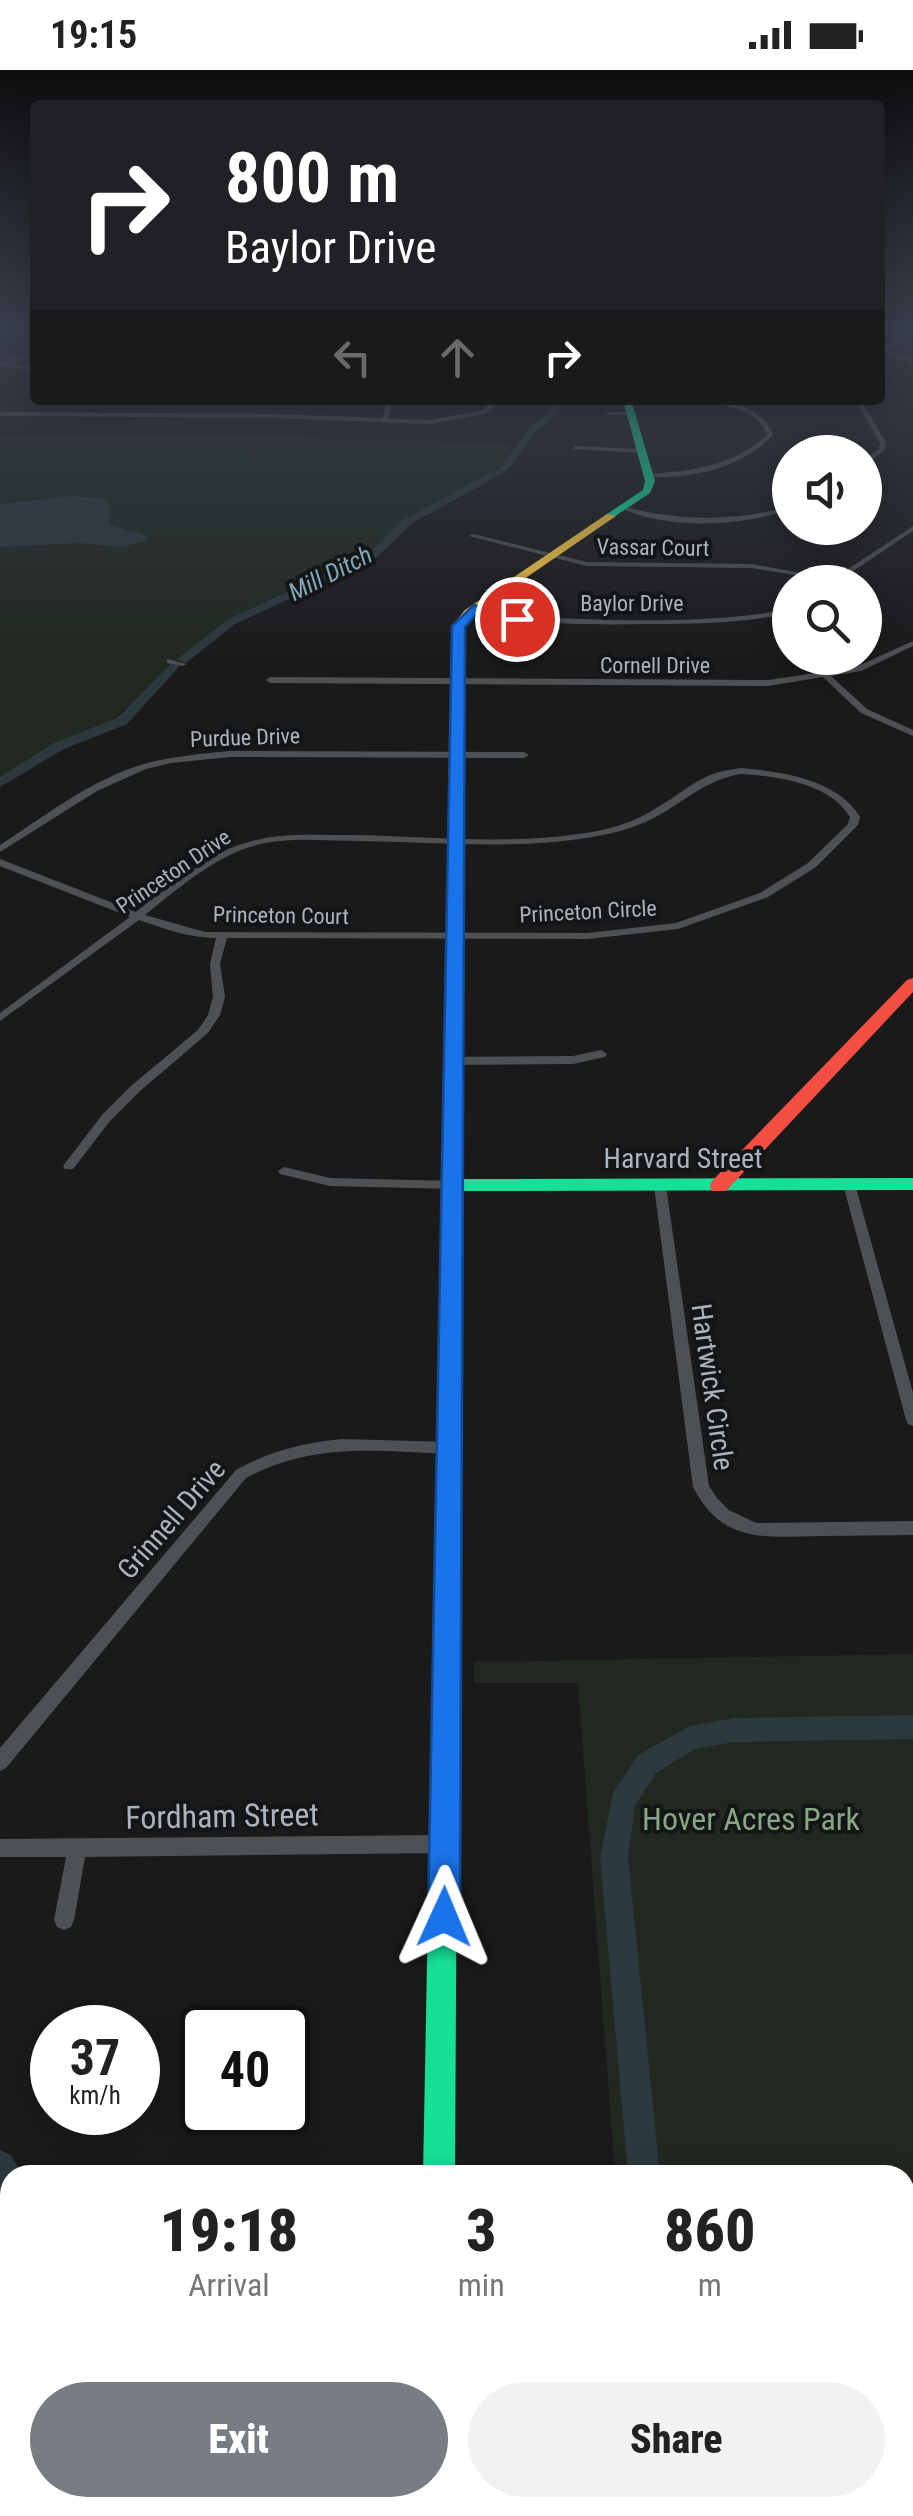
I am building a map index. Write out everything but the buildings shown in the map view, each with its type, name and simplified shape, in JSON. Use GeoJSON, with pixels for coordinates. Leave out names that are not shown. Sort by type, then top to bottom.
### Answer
{"type":"FeatureCollection","features":[{"type":"Feature","properties":{"kind":"street"},"geometry":{"type":"LineString","coordinates":[[439,2165],[458,626],[474,609],[647,491],[648,476],[640,438]]}},
{"type":"Feature","properties":{"kind":"street"},"geometry":{"type":"LineString","coordinates":[[648,476],[711,469],[767,438]]}},
{"type":"Feature","properties":{"kind":"street"},"geometry":{"type":"LineString","coordinates":[[575,448],[641,451]]}},
{"type":"Feature","properties":{"kind":"street"},"geometry":{"type":"LineString","coordinates":[[625,509],[678,517],[739,518],[772,512]]}},
{"type":"Feature","properties":{"kind":"street"},"geometry":{"type":"LineString","coordinates":[[859,565],[913,528]]}},
{"type":"Feature","properties":{"kind":"street","name":"Vassar Court"},"geometry":{"type":"LineString","coordinates":[[472,536],[552,557],[606,566],[772,569]]}},
{"type":"Feature","properties":{"kind":"street","name":"Baylor Drive"},"geometry":{"type":"LineString","coordinates":[[474,609],[498,617],[540,620],[742,620],[772,614]]}},
{"type":"Feature","properties":{"kind":"street","name":"Cornell Drive"},"geometry":{"type":"LineString","coordinates":[[270,680],[768,683],[827,677],[886,659],[913,643]]}},
{"type":"Feature","properties":{"kind":"street"},"geometry":{"type":"LineString","coordinates":[[170,661],[182,664]]}},
{"type":"Feature","properties":{"kind":"street"},"geometry":{"type":"LineString","coordinates":[[827,677],[864,711],[913,732]]}},
{"type":"Feature","properties":{"kind":"street","name":"Purdue Drive"},"geometry":{"type":"LineString","coordinates":[[0,850],[94,789],[143,767],[171,760],[230,754],[524,755]]}},
{"type":"Feature","properties":{"kind":"street","name":"Princeton Circle"},"geometry":{"type":"LineString","coordinates":[[454,936],[588,936],[678,926],[764,895],[798,875],[853,825],[855,817],[844,802],[831,794],[767,772],[737,769],[708,776],[649,819],[625,828],[566,838],[455,839]]}},
{"type":"Feature","properties":{"kind":"street","name":"Princeton Drive"},"geometry":{"type":"LineString","coordinates":[[0,1018],[197,873],[248,844],[295,838],[455,839]]}},
{"type":"Feature","properties":{"kind":"street","name":"Princeton Court"},"geometry":{"type":"LineString","coordinates":[[0,862],[173,929],[222,937],[454,936]]}},
{"type":"Feature","properties":{"kind":"street"},"geometry":{"type":"LineString","coordinates":[[69,1166],[106,1118],[208,1024],[219,997],[215,964],[222,937]]}},
{"type":"Feature","properties":{"kind":"street"},"geometry":{"type":"LineString","coordinates":[[719,1186],[913,982]]}},
{"type":"Feature","properties":{"kind":"street"},"geometry":{"type":"LineString","coordinates":[[454,1061],[573,1060],[602,1054]]}},
{"type":"Feature","properties":{"kind":"street"},"geometry":{"type":"LineString","coordinates":[[284,1171],[330,1182],[454,1185]]}},
{"type":"Feature","properties":{"kind":"street"},"geometry":{"type":"LineString","coordinates":[[848,1184],[913,1420]]}},
{"type":"Feature","properties":{"kind":"street","name":"Harvard Street"},"geometry":{"type":"LineString","coordinates":[[454,1185],[913,1184]]}},
{"type":"Feature","properties":{"kind":"street","name":"Hartwick Circle"},"geometry":{"type":"LineString","coordinates":[[660,1186],[702,1487],[709,1502],[731,1522],[756,1530],[913,1528]]}},
{"type":"Feature","properties":{"kind":"street","name":"Grinnell Drive"},"geometry":{"type":"LineString","coordinates":[[0,1762],[241,1474],[264,1459],[290,1450],[333,1446],[450,1448]]}},
{"type":"Feature","properties":{"kind":"street","name":"Fordham Street"},"geometry":{"type":"LineString","coordinates":[[0,1848],[445,1844]]}},
{"type":"Feature","properties":{"kind":"street"},"geometry":{"type":"LineString","coordinates":[[64,1920],[77,1847]]}},
{"type":"Feature","properties":{"kind":"green space"},"geometry":{"type":"Polygon","coordinates":[[[0,438],[317,438],[514,445],[501,466],[403,520],[367,557],[230,620],[182,656],[113,720],[0,777],[0,438]]]}},
{"type":"Feature","properties":{"kind":"green space","name":"Hover Acres Park"},"geometry":{"type":"Polygon","coordinates":[[[913,1654],[913,2165],[614,2165],[578,1683],[474,1683],[474,1662],[913,1654]]]}},
{"type":"Feature","properties":{"kind":"shaded area"},"geometry":{"type":"Polygon","coordinates":[[[74,496],[103,499],[110,506],[110,525],[148,536],[146,541],[122,547],[79,543],[0,547],[0,504],[74,496]]]}},
{"type":"Feature","properties":{"kind":"waterway","name":"Mill Ditch"},"geometry":{"type":"LineString","coordinates":[[182,660],[231,622],[371,557],[407,522],[505,468],[526,438]]}},
{"type":"Feature","properties":{"kind":"waterway","name":"Mill Ditch"},"geometry":{"type":"LineString","coordinates":[[0,783],[59,746],[122,721],[173,666]]}},
{"type":"Feature","properties":{"kind":"waterway"},"geometry":{"type":"LineString","coordinates":[[643,2165],[614,1857],[622,1802],[647,1764],[690,1738],[734,1730],[913,1727]]}},
{"type":"Feature","properties":{"kind":"traffic: fast"},"geometry":{"type":"LineString","coordinates":[[611,516],[647,491],[650,481],[638,438]]}},
{"type":"Feature","properties":{"kind":"traffic: fast"},"geometry":{"type":"LineString","coordinates":[[454,1185],[913,1184]]}},
{"type":"Feature","properties":{"kind":"traffic: fast"},"geometry":{"type":"LineString","coordinates":[[439,2165],[450,1275]]}},
{"type":"Feature","properties":{"kind":"traffic: slow"},"geometry":{"type":"LineString","coordinates":[[450,1275],[458,626],[469,612],[611,516]]}},
{"type":"Feature","properties":{"kind":"traffic: jam"},"geometry":{"type":"LineString","coordinates":[[719,1186],[913,983]]}},
{"type":"Feature","properties":{"kind":"route"},"geometry":{"type":"LineString","coordinates":[[444,1917],[458,626],[474,609],[517,619]]}}]}
